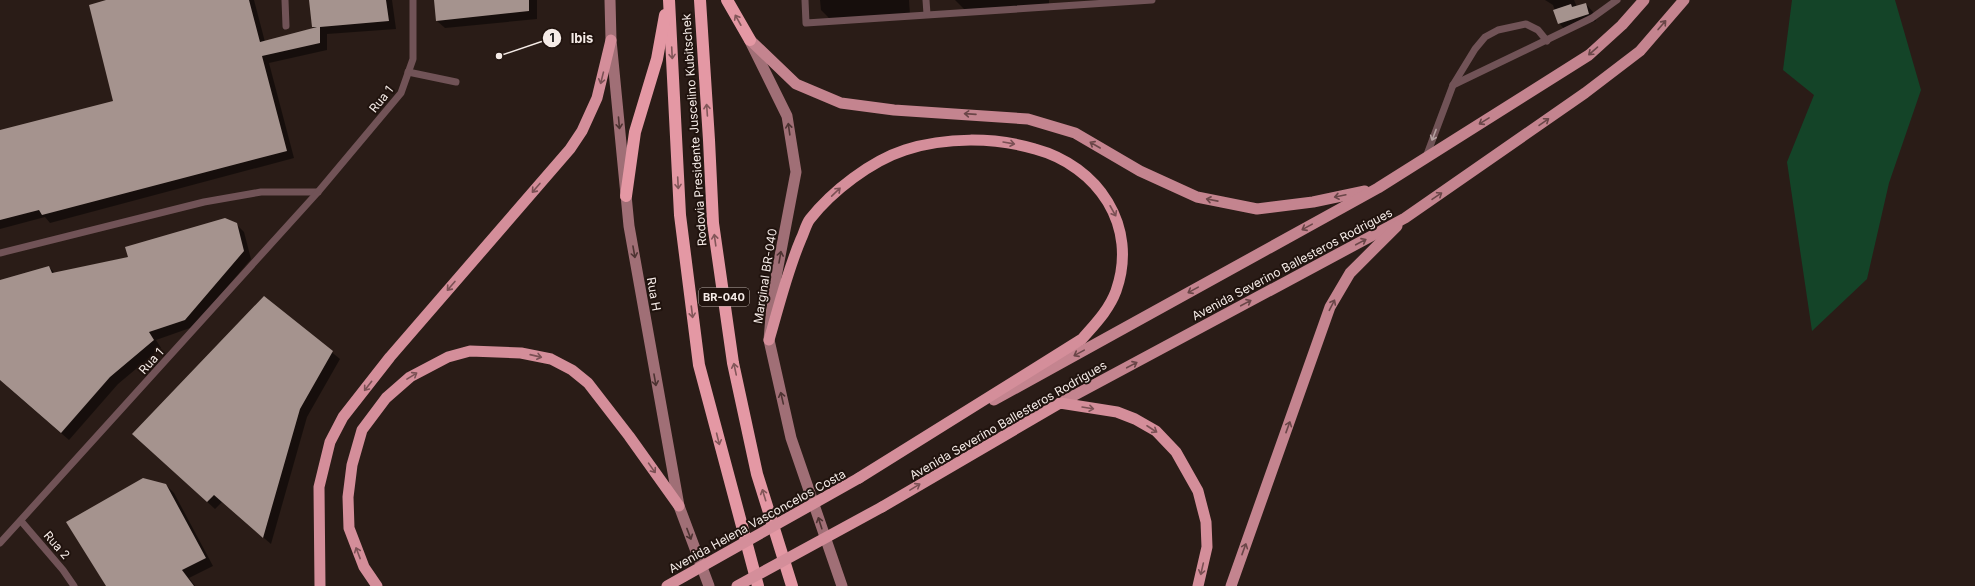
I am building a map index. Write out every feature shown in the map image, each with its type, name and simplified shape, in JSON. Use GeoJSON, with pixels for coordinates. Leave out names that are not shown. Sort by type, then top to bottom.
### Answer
{"type":"FeatureCollection","features":[{"type":"Feature","properties":{"kind":"highway"},"geometry":{"type":"LineString","coordinates":[[626,196],[635,132],[657,59],[668,0]]}},
{"type":"Feature","properties":{"kind":"highway","name":"Rodovia Presidente Juscelino Kubitschek"},"geometry":{"type":"LineString","coordinates":[[668,0],[680,215],[699,365],[758,586]]}},
{"type":"Feature","properties":{"kind":"highway","name":"Rodovia Presidente Juscelino Kubitschek"},"geometry":{"type":"LineString","coordinates":[[700,0],[713,223],[733,363],[757,474],[792,586]]}},
{"type":"Feature","properties":{"kind":"highway"},"geometry":{"type":"LineString","coordinates":[[727,0],[750,40]]}},
{"type":"Feature","properties":{"kind":"highway"},"geometry":{"type":"LineString","coordinates":[[320,586],[319,487],[330,442],[344,417],[390,357],[570,149],[582,130],[597,98],[611,40]]}},
{"type":"Feature","properties":{"kind":"highway"},"geometry":{"type":"LineString","coordinates":[[769,340],[793,257],[809,220],[839,189],[868,168],[904,150],[946,142],[1005,142],[1036,149],[1063,160],[1090,178],[1105,197],[1118,221],[1122,242],[1123,263],[1116,291],[1102,318],[1082,339],[932,434]]}},
{"type":"Feature","properties":{"kind":"highway"},"geometry":{"type":"LineString","coordinates":[[377,586],[364,567],[349,528],[348,497],[352,465],[362,430],[386,398],[410,377],[448,357],[470,351],[521,353],[552,359],[572,370],[588,383],[620,424],[679,506]]}},
{"type":"Feature","properties":{"kind":"highway"},"geometry":{"type":"LineString","coordinates":[[1060,403],[1116,412],[1136,419],[1156,431],[1176,452],[1198,491],[1206,522],[1207,547],[1198,586]]}},
{"type":"Feature","properties":{"kind":"highway","name":"Avenida Severino Ballesteros Rodrigues"},"geometry":{"type":"LineString","coordinates":[[737,586],[882,507],[1060,403]]}},
{"type":"Feature","properties":{"kind":"highway","name":"Avenida Severino Ballesteros Rodrigues"},"geometry":{"type":"LineString","coordinates":[[859,478],[932,434]]}},
{"type":"Feature","properties":{"kind":"highway","name":"Avenida Helena Vasconcelos Costa"},"geometry":{"type":"LineString","coordinates":[[667,586],[859,478]]}},
{"type":"Feature","properties":{"kind":"main road","name":"Rua H"},"geometry":{"type":"LineString","coordinates":[[610,0],[611,40],[626,196],[633,249],[679,506],[709,586]]}},
{"type":"Feature","properties":{"kind":"main road","name":"Avenida Severino Ballesteros Rodrigues"},"geometry":{"type":"LineString","coordinates":[[932,434],[1378,188],[1426,159],[1589,55],[1622,25],[1644,0]]}},
{"type":"Feature","properties":{"kind":"main road","name":"Avenida Severino Ballesteros Rodrigues"},"geometry":{"type":"LineString","coordinates":[[1060,403],[1405,218],[1584,93],[1640,51],[1684,0]]}},
{"type":"Feature","properties":{"kind":"main road"},"geometry":{"type":"LineString","coordinates":[[750,40],[796,84],[841,103],[894,110],[1028,119],[1075,133],[1140,171],[1197,197],[1256,209],[1313,202],[1378,188]]}},
{"type":"Feature","properties":{"kind":"main road","name":"Marginal BR-040"},"geometry":{"type":"LineString","coordinates":[[750,40],[787,116],[796,172],[773,293],[769,340],[791,438],[842,586]]}},
{"type":"Feature","properties":{"kind":"main road"},"geometry":{"type":"LineString","coordinates":[[1231,586],[1330,307],[1350,273],[1405,218]]}},
{"type":"Feature","properties":{"kind":"lane"},"geometry":{"type":"LineString","coordinates":[[285,0],[286,26]]}},
{"type":"Feature","properties":{"kind":"lane","name":"Rua 1"},"geometry":{"type":"LineString","coordinates":[[0,544],[318,192],[401,93],[413,59],[413,0]]}},
{"type":"Feature","properties":{"kind":"lane"},"geometry":{"type":"LineString","coordinates":[[805,0],[806,23],[1059,4],[1152,0]]}},
{"type":"Feature","properties":{"kind":"lane"},"geometry":{"type":"LineString","coordinates":[[926,0],[927,14]]}},
{"type":"Feature","properties":{"kind":"lane"},"geometry":{"type":"LineString","coordinates":[[1453,85],[1592,18],[1617,0]]}},
{"type":"Feature","properties":{"kind":"lane"},"geometry":{"type":"LineString","coordinates":[[1426,159],[1453,85],[1475,49],[1485,38],[1498,30],[1526,24],[1538,30],[1547,41]]}},
{"type":"Feature","properties":{"kind":"lane"},"geometry":{"type":"LineString","coordinates":[[408,72],[456,82]]}},
{"type":"Feature","properties":{"kind":"lane"},"geometry":{"type":"LineString","coordinates":[[0,253],[204,202],[261,192],[318,192]]}},
{"type":"Feature","properties":{"kind":"lane","name":"Rua 2"},"geometry":{"type":"LineString","coordinates":[[21,521],[64,570],[74,586]]}},
{"type":"Feature","properties":{"kind":"green space"},"geometry":{"type":"Polygon","coordinates":[[[1792,0],[1895,0],[1921,90],[1889,183],[1867,279],[1812,331],[1787,162],[1814,95],[1783,70],[1792,0]]]}},
{"type":"Feature","properties":{"kind":"building"},"geometry":{"type":"Polygon","coordinates":[[[106,0],[249,0],[260,42],[317,27],[312,27],[309,0],[386,0],[389,21],[320,27],[320,43],[262,56],[287,151],[42,215],[39,210],[0,220],[0,130],[113,101],[89,5],[106,0]]]}},
{"type":"Feature","properties":{"kind":"building"},"geometry":{"type":"Polygon","coordinates":[[[434,0],[529,0],[529,11],[436,21],[434,0]]]}},
{"type":"Feature","properties":{"kind":"building"},"geometry":{"type":"Polygon","coordinates":[[[1586,3],[1589,14],[1558,24],[1553,10],[1571,4],[1572,7],[1586,3]]]}},
{"type":"Feature","properties":{"kind":"building"},"geometry":{"type":"Polygon","coordinates":[[[225,218],[237,223],[244,251],[185,320],[149,332],[154,340],[110,377],[61,433],[0,380],[0,280],[49,266],[52,273],[128,257],[125,247],[225,218]]]}},
{"type":"Feature","properties":{"kind":"building"},"geometry":{"type":"Polygon","coordinates":[[[264,296],[333,351],[300,409],[263,538],[214,495],[207,502],[132,434],[264,296]]]}},
{"type":"Feature","properties":{"kind":"building"},"geometry":{"type":"Polygon","coordinates":[[[143,478],[166,484],[206,558],[182,570],[194,586],[106,586],[66,522],[143,478]]]}},
{"type":"Feature","properties":{"kind":"place","name":"Ibis"},"geometry":{"type":"Point","coordinates":[499,56]}}]}
